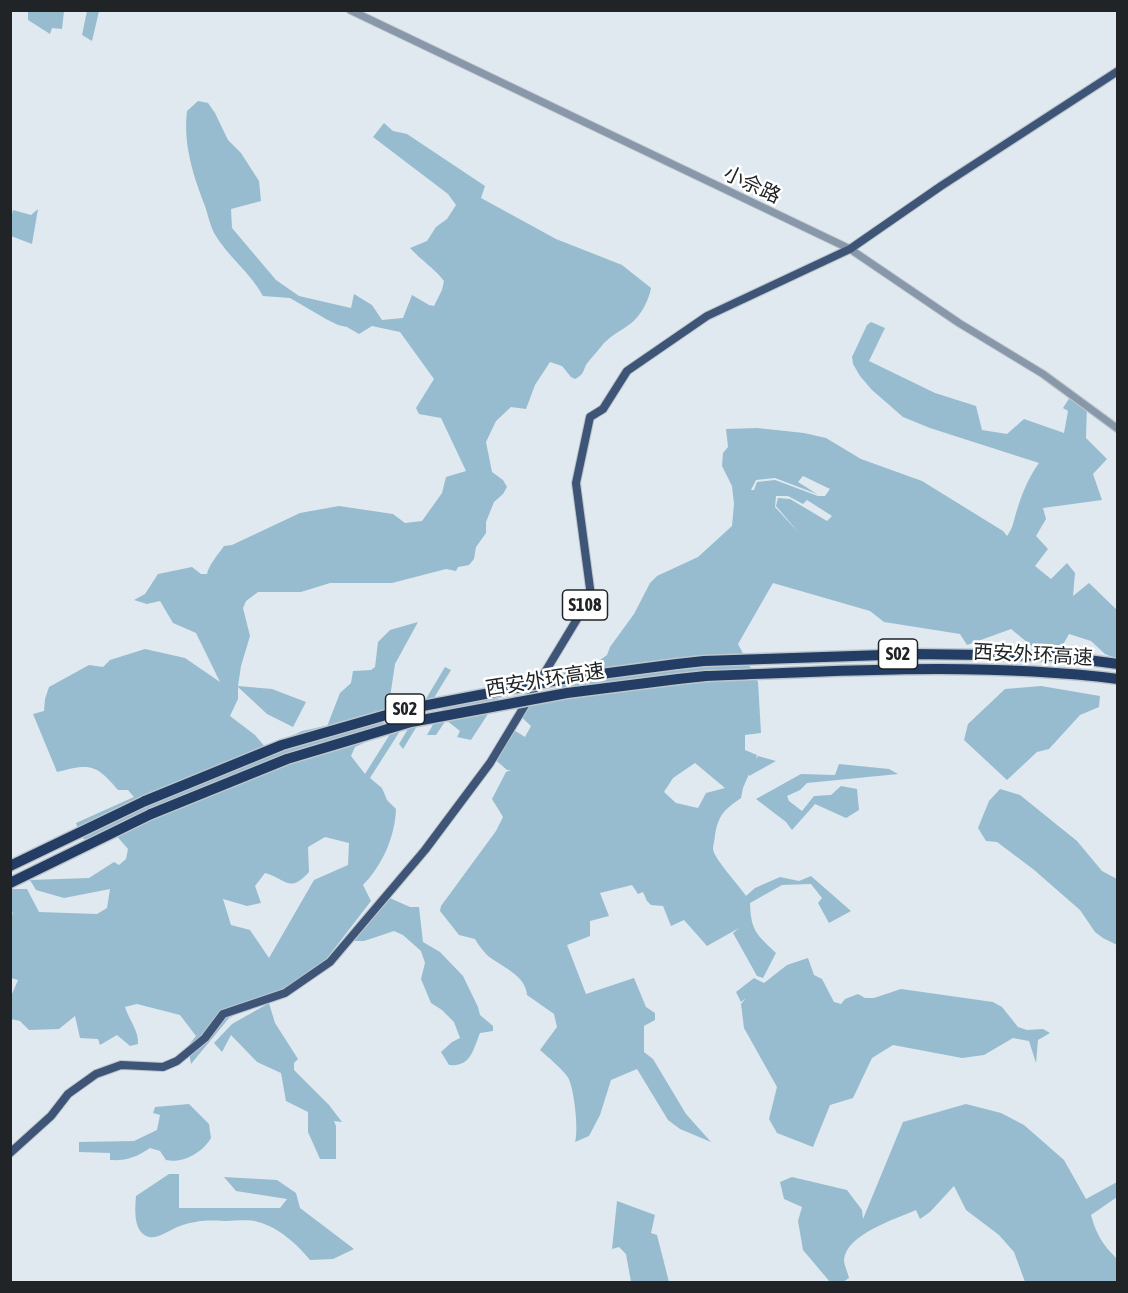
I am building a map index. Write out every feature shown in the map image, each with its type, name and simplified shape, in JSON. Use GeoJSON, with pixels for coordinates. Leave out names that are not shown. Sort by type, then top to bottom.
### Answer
{"type":"FeatureCollection","features":[{"type":"Feature","properties":{"kind":"highway","name":"西安外环高速"},"geometry":{"type":"LineString","coordinates":[[10,866],[145,801],[282,745],[407,709],[563,679],[704,661],[913,654],[1058,656],[1118,664]]}},
{"type":"Feature","properties":{"kind":"highway","name":"西安外环高速"},"geometry":{"type":"LineString","coordinates":[[10,883],[151,814],[287,759],[411,722],[567,693],[706,676],[914,669],[1056,671],[1118,678]]}},
{"type":"Feature","properties":{"kind":"main road","name":"S108"},"geometry":{"type":"LineString","coordinates":[[10,1153],[51,1116],[68,1094],[96,1074],[121,1065],[163,1066],[177,1061],[205,1038],[223,1014],[285,993],[330,962],[425,850],[489,764],[591,596],[576,483],[590,417],[603,409],[627,371],[707,316],[850,249],[1118,71]]}},
{"type":"Feature","properties":{"kind":"street","name":"小佘路"},"geometry":{"type":"LineString","coordinates":[[350,10],[644,153],[850,249],[959,323],[1042,374],[1118,429]]}},
{"type":"Feature","properties":{"kind":"shaded area"},"geometry":{"type":"Polygon","coordinates":[[[28,11],[64,11],[62,29],[52,28],[50,34],[28,20],[28,11]]]}},
{"type":"Feature","properties":{"kind":"shaded area"},"geometry":{"type":"Polygon","coordinates":[[[87,11],[99,11],[92,41],[82,35],[87,11]]]}},
{"type":"Feature","properties":{"kind":"shaded area"},"geometry":{"type":"Polygon","coordinates":[[[198,101],[208,103],[228,140],[241,153],[259,181],[261,201],[231,209],[232,228],[276,280],[299,296],[351,308],[354,294],[372,305],[382,320],[403,318],[412,295],[434,306],[442,290],[444,281],[410,248],[427,241],[456,205],[448,194],[373,137],[384,123],[393,131],[407,134],[485,186],[481,198],[556,239],[622,265],[651,288],[638,317],[604,343],[580,376],[575,379],[562,366],[550,362],[535,385],[526,409],[511,407],[496,421],[486,442],[492,472],[503,480],[507,487],[494,502],[486,522],[486,533],[476,547],[474,559],[469,565],[458,567],[456,571],[446,569],[392,583],[330,583],[301,592],[258,592],[246,601],[243,608],[250,636],[238,686],[272,689],[306,702],[293,727],[267,714],[238,687],[238,699],[230,716],[255,735],[272,755],[285,739],[302,731],[325,726],[326,729],[340,693],[351,683],[353,671],[371,670],[375,667],[378,642],[390,630],[418,622],[395,664],[387,718],[372,739],[355,747],[351,756],[365,774],[407,707],[416,706],[370,778],[382,788],[387,800],[396,809],[393,830],[382,860],[363,885],[371,901],[318,970],[229,1018],[191,1064],[188,1046],[196,1036],[180,1015],[137,1004],[125,1007],[138,1039],[138,1044],[130,1046],[117,1035],[100,1045],[98,1039],[80,1038],[75,1016],[59,1029],[29,1030],[20,1021],[11,1019],[12,994],[18,980],[11,978],[10,918],[13,913],[11,911],[11,889],[27,889],[39,912],[97,914],[107,908],[110,889],[64,898],[36,890],[30,880],[89,878],[114,862],[119,865],[126,859],[128,849],[115,834],[93,845],[80,836],[76,823],[134,797],[128,790],[118,790],[97,770],[91,768],[57,772],[33,714],[44,711],[49,687],[89,665],[103,667],[110,660],[145,649],[185,658],[220,682],[196,633],[173,623],[160,601],[147,604],[134,600],[145,594],[158,574],[192,567],[201,574],[207,574],[224,546],[232,545],[300,513],[339,506],[393,514],[405,523],[422,521],[442,493],[446,477],[466,471],[441,418],[419,414],[416,408],[434,379],[400,332],[372,326],[359,334],[326,319],[290,298],[263,296],[225,249],[213,230],[193,171],[186,135],[187,111],[198,101]],[[325,837],[308,847],[309,872],[292,884],[265,873],[255,886],[261,903],[247,906],[223,899],[231,925],[250,930],[269,958],[314,880],[348,865],[349,843],[325,837]]]}},
{"type":"Feature","properties":{"kind":"shaded area"},"geometry":{"type":"Polygon","coordinates":[[[38,209],[32,244],[11,236],[13,210],[31,215],[38,209]]]}},
{"type":"Feature","properties":{"kind":"shaded area"},"geometry":{"type":"Polygon","coordinates":[[[871,322],[885,328],[869,361],[935,393],[976,406],[982,430],[1007,434],[1024,419],[1064,433],[1068,411],[1063,408],[1072,394],[1087,405],[1086,438],[1107,459],[1093,474],[1102,500],[1043,508],[1046,519],[1036,536],[1048,549],[1035,566],[1051,579],[1067,563],[1075,573],[1073,596],[1089,583],[1117,610],[1117,659],[1105,654],[1091,641],[1069,634],[1056,657],[1045,657],[1011,629],[967,645],[960,634],[884,622],[870,611],[773,583],[738,644],[758,682],[761,733],[745,735],[745,750],[757,755],[756,759],[758,756],[776,761],[749,776],[749,774],[741,798],[726,809],[721,817],[713,849],[722,865],[746,896],[755,888],[780,877],[799,881],[811,876],[851,911],[829,923],[818,903],[822,898],[811,884],[782,885],[750,903],[753,926],[776,953],[763,978],[757,976],[733,933],[739,928],[707,946],[684,920],[671,926],[663,906],[651,905],[643,892],[638,894],[632,885],[600,893],[609,916],[590,921],[590,936],[567,945],[586,994],[634,978],[646,1007],[655,1013],[655,1020],[644,1026],[644,1052],[653,1059],[686,1114],[711,1142],[680,1129],[668,1120],[637,1069],[611,1080],[600,1115],[589,1136],[575,1142],[576,1119],[570,1081],[561,1069],[540,1050],[557,1027],[554,1014],[527,995],[517,976],[487,955],[475,939],[459,935],[440,911],[441,906],[496,831],[503,817],[492,799],[506,772],[511,770],[507,770],[491,756],[509,727],[525,737],[531,726],[516,712],[526,689],[545,702],[577,664],[587,671],[597,668],[600,660],[607,655],[610,647],[634,614],[650,583],[657,576],[698,557],[732,526],[734,504],[732,486],[722,466],[723,453],[728,447],[726,429],[757,428],[826,438],[861,459],[922,481],[1003,531],[1007,536],[1026,485],[1039,463],[903,417],[872,390],[853,364],[852,357],[867,325],[871,322]],[[803,476],[798,482],[817,494],[775,478],[756,480],[751,490],[754,490],[757,482],[775,480],[818,496],[825,496],[830,489],[803,476]],[[776,496],[775,507],[799,533],[776,506],[778,498],[790,499],[827,521],[832,516],[807,500],[803,504],[788,496],[776,496]],[[695,763],[673,778],[664,792],[676,803],[698,808],[706,793],[725,788],[695,763]]]}},
{"type":"Feature","properties":{"kind":"shaded area"},"geometry":{"type":"Polygon","coordinates":[[[445,667],[451,670],[403,749],[399,744],[445,667]]]}},
{"type":"Feature","properties":{"kind":"shaded area"},"geometry":{"type":"Polygon","coordinates":[[[1041,686],[1100,696],[1099,707],[1080,715],[1049,749],[1037,752],[1007,780],[964,740],[968,724],[1005,689],[1041,686]]]}},
{"type":"Feature","properties":{"kind":"shaded area"},"geometry":{"type":"Polygon","coordinates":[[[449,697],[499,697],[471,740],[457,737],[460,731],[446,720],[436,735],[427,735],[449,697]]]}},
{"type":"Feature","properties":{"kind":"shaded area"},"geometry":{"type":"Polygon","coordinates":[[[839,764],[889,769],[898,774],[807,783],[800,790],[787,796],[789,801],[802,811],[814,796],[831,795],[841,786],[857,789],[859,810],[846,818],[815,804],[792,830],[786,822],[756,799],[801,774],[835,775],[839,764]]]}},
{"type":"Feature","properties":{"kind":"shaded area"},"geometry":{"type":"Polygon","coordinates":[[[1000,789],[1020,795],[1077,841],[1102,871],[1117,879],[1117,945],[1095,932],[1080,910],[1033,869],[997,842],[986,841],[978,828],[989,801],[1000,789]]]}},
{"type":"Feature","properties":{"kind":"shaded area"},"geometry":{"type":"Polygon","coordinates":[[[383,895],[410,907],[419,907],[423,942],[440,952],[463,976],[480,1015],[493,1026],[493,1031],[480,1033],[470,1056],[462,1063],[449,1065],[441,1052],[460,1038],[454,1022],[431,1003],[421,979],[425,963],[421,951],[403,935],[394,931],[364,941],[348,941],[383,895]]]}},
{"type":"Feature","properties":{"kind":"shaded area"},"geometry":{"type":"Polygon","coordinates":[[[808,958],[814,975],[822,979],[834,1002],[841,1004],[845,999],[858,994],[865,998],[874,998],[901,989],[993,1002],[1002,1007],[1018,1027],[1027,1030],[1043,1029],[1050,1033],[1038,1040],[1036,1063],[1029,1041],[1013,1038],[984,1055],[962,1058],[893,1045],[872,1058],[853,1098],[830,1105],[813,1147],[777,1133],[769,1119],[777,1087],[744,1028],[741,1004],[746,998],[741,1002],[736,992],[754,978],[764,983],[787,965],[808,958]]]}},
{"type":"Feature","properties":{"kind":"shaded area"},"geometry":{"type":"Polygon","coordinates":[[[269,1003],[275,1023],[298,1059],[294,1063],[294,1070],[329,1105],[342,1122],[334,1121],[336,1159],[320,1159],[308,1132],[308,1112],[286,1101],[281,1073],[257,1062],[231,1035],[222,1052],[214,1043],[232,1024],[269,1003]]]}},
{"type":"Feature","properties":{"kind":"shaded area"},"geometry":{"type":"Polygon","coordinates":[[[189,1104],[209,1124],[211,1138],[192,1156],[179,1160],[166,1160],[160,1151],[150,1148],[131,1158],[110,1160],[110,1153],[79,1152],[79,1142],[134,1141],[157,1130],[160,1115],[153,1113],[155,1107],[189,1104]]]}},
{"type":"Feature","properties":{"kind":"shaded area"},"geometry":{"type":"Polygon","coordinates":[[[966,1104],[1001,1113],[1024,1125],[1064,1160],[1086,1199],[1117,1182],[1117,1197],[1091,1215],[1101,1239],[1117,1259],[1117,1282],[1025,1282],[1014,1252],[999,1235],[966,1210],[954,1186],[930,1212],[920,1219],[916,1210],[862,1235],[853,1242],[844,1260],[849,1278],[843,1282],[830,1282],[803,1250],[798,1221],[802,1207],[784,1199],[780,1182],[792,1177],[847,1190],[862,1210],[863,1219],[903,1122],[966,1104]]]}},
{"type":"Feature","properties":{"kind":"shaded area"},"geometry":{"type":"Polygon","coordinates":[[[169,1174],[179,1174],[179,1208],[280,1208],[287,1199],[236,1191],[224,1177],[277,1180],[296,1193],[300,1208],[354,1249],[333,1259],[310,1260],[280,1232],[265,1224],[250,1221],[197,1222],[180,1226],[156,1237],[144,1235],[140,1231],[135,1214],[136,1196],[169,1174]]]}},
{"type":"Feature","properties":{"kind":"shaded area"},"geometry":{"type":"Polygon","coordinates":[[[617,1201],[655,1215],[651,1233],[657,1235],[669,1282],[631,1282],[626,1254],[619,1247],[612,1249],[617,1201]]]}}]}
